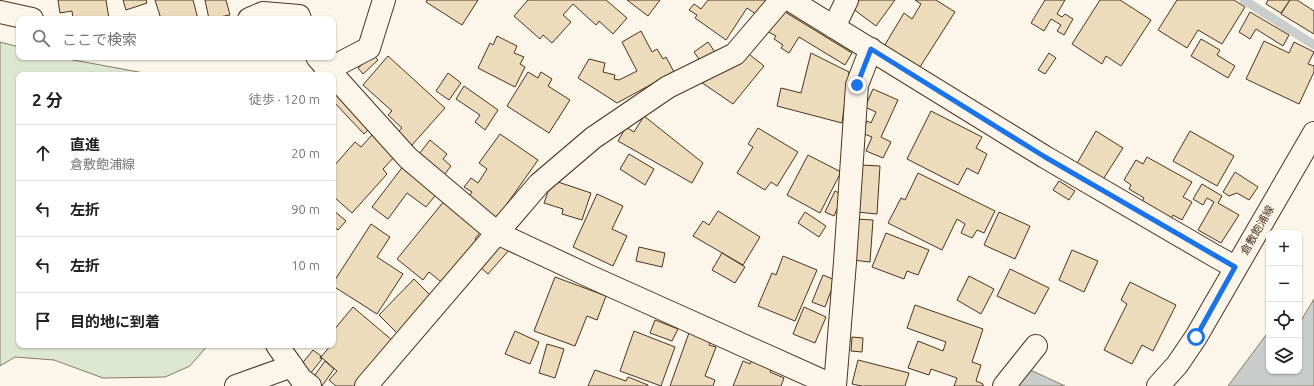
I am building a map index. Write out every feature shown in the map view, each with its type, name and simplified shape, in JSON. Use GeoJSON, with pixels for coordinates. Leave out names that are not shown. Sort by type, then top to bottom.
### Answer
{"type":"FeatureCollection","features":[{"type":"Feature","properties":{"kind":"street"},"geometry":{"type":"LineString","coordinates":[[324,67],[369,48],[384,0]]}},
{"type":"Feature","properties":{"kind":"street"},"geometry":{"type":"LineString","coordinates":[[366,386],[538,184],[593,138],[668,87],[735,54],[781,0]]}},
{"type":"Feature","properties":{"kind":"street"},"geometry":{"type":"LineString","coordinates":[[790,0],[1045,157],[1235,267]]}},
{"type":"Feature","properties":{"kind":"street"},"geometry":{"type":"LineString","coordinates":[[834,27],[847,0]]}},
{"type":"Feature","properties":{"kind":"street"},"geometry":{"type":"LineString","coordinates":[[0,12],[18,16]]}},
{"type":"Feature","properties":{"kind":"street"},"geometry":{"type":"LineString","coordinates":[[256,16],[264,13],[299,16]]}},
{"type":"Feature","properties":{"kind":"street"},"geometry":{"type":"LineString","coordinates":[[336,80],[408,158],[497,233],[596,280],[834,386],[845,262],[857,85],[871,49]]}},
{"type":"Feature","properties":{"kind":"street","name":"倉敷飽浦線"},"geometry":{"type":"LineString","coordinates":[[1158,386],[1185,354],[1314,133]]}},
{"type":"Feature","properties":{"kind":"street"},"geometry":{"type":"LineString","coordinates":[[1004,386],[1036,346]]}},
{"type":"Feature","properties":{"kind":"street"},"geometry":{"type":"LineString","coordinates":[[279,348],[302,379],[310,386]]}},
{"type":"Feature","properties":{"kind":"street"},"geometry":{"type":"LineString","coordinates":[[236,386],[292,366]]}},
{"type":"Feature","properties":{"kind":"green space"},"geometry":{"type":"Polygon","coordinates":[[[0,42],[16,46],[16,60],[73,60],[139,72],[16,72],[16,348],[205,348],[190,366],[165,377],[103,378],[54,360],[15,357],[0,366],[0,42]]]}},
{"type":"Feature","properties":{"kind":"shaded area"},"geometry":{"type":"Polygon","coordinates":[[[1314,299],[1314,386],[1228,386],[1266,335],[1266,374],[1302,374],[1302,319],[1314,299]]]}},
{"type":"Feature","properties":{"kind":"shaded area"},"geometry":{"type":"Polygon","coordinates":[[[1026,368],[1065,386],[1012,386],[1026,368]]]}},
{"type":"Feature","properties":{"kind":"building"},"geometry":{"type":"Polygon","coordinates":[[[58,0],[106,0],[109,16],[73,16],[72,11],[60,13],[58,0]]]}},
{"type":"Feature","properties":{"kind":"building"},"geometry":{"type":"Polygon","coordinates":[[[123,0],[146,0],[147,3],[126,10],[123,0]]]}},
{"type":"Feature","properties":{"kind":"building"},"geometry":{"type":"Polygon","coordinates":[[[155,0],[193,0],[197,16],[160,16],[155,0]]]}},
{"type":"Feature","properties":{"kind":"building"},"geometry":{"type":"Polygon","coordinates":[[[205,0],[226,0],[230,15],[208,16],[205,0]]]}},
{"type":"Feature","properties":{"kind":"building"},"geometry":{"type":"Polygon","coordinates":[[[427,0],[478,0],[462,25],[426,2],[427,0]]]}},
{"type":"Feature","properties":{"kind":"building"},"geometry":{"type":"Polygon","coordinates":[[[528,0],[606,0],[627,18],[613,34],[599,21],[596,25],[573,4],[563,15],[571,22],[552,43],[543,35],[540,39],[514,16],[528,0]]]}},
{"type":"Feature","properties":{"kind":"building"},"geometry":{"type":"Polygon","coordinates":[[[627,0],[660,0],[648,16],[627,0]]]}},
{"type":"Feature","properties":{"kind":"building"},"geometry":{"type":"Polygon","coordinates":[[[708,0],[767,0],[757,15],[747,8],[726,40],[695,18],[697,15],[689,10],[694,4],[701,9],[708,0]]]}},
{"type":"Feature","properties":{"kind":"building"},"geometry":{"type":"Polygon","coordinates":[[[859,0],[895,0],[876,26],[852,8],[859,0]]]}},
{"type":"Feature","properties":{"kind":"building"},"geometry":{"type":"Polygon","coordinates":[[[915,0],[936,0],[955,12],[918,70],[883,48],[904,13],[912,19],[921,4],[915,0]]]}},
{"type":"Feature","properties":{"kind":"building"},"geometry":{"type":"Polygon","coordinates":[[[1045,0],[1065,0],[1057,14],[1062,17],[1065,14],[1073,19],[1064,35],[1057,31],[1061,25],[1051,19],[1044,31],[1031,23],[1045,0]]]}},
{"type":"Feature","properties":{"kind":"building"},"geometry":{"type":"Polygon","coordinates":[[[1100,0],[1120,0],[1151,20],[1121,66],[1106,56],[1102,64],[1072,44],[1100,0]]]}},
{"type":"Feature","properties":{"kind":"building"},"geometry":{"type":"Polygon","coordinates":[[[1177,0],[1234,0],[1245,7],[1222,44],[1198,30],[1187,48],[1158,30],[1177,0]]]}},
{"type":"Feature","properties":{"kind":"building"},"geometry":{"type":"Polygon","coordinates":[[[1268,0],[1290,0],[1281,13],[1266,4],[1268,0]]]}},
{"type":"Feature","properties":{"kind":"building"},"geometry":{"type":"Polygon","coordinates":[[[1290,0],[1297,0],[1314,11],[1314,34],[1281,14],[1290,0]]]}},
{"type":"Feature","properties":{"kind":"building"},"geometry":{"type":"Polygon","coordinates":[[[780,9],[852,53],[845,65],[799,37],[789,53],[781,48],[783,45],[774,39],[776,36],[767,31],[780,9]]]}},
{"type":"Feature","properties":{"kind":"building"},"geometry":{"type":"Polygon","coordinates":[[[1250,12],[1289,35],[1283,46],[1256,29],[1250,39],[1239,32],[1250,12]]]}},
{"type":"Feature","properties":{"kind":"building"},"geometry":{"type":"Polygon","coordinates":[[[641,31],[652,52],[657,49],[663,59],[666,57],[674,72],[617,103],[578,78],[589,59],[605,63],[603,72],[615,75],[614,79],[619,80],[637,71],[622,42],[641,31]]]}},
{"type":"Feature","properties":{"kind":"building"},"geometry":{"type":"Polygon","coordinates":[[[497,36],[517,46],[514,53],[524,57],[520,64],[525,67],[515,87],[478,68],[490,43],[493,45],[497,36]]]}},
{"type":"Feature","properties":{"kind":"building"},"geometry":{"type":"Polygon","coordinates":[[[1201,39],[1220,50],[1217,55],[1235,66],[1228,78],[1191,56],[1201,39]]]}},
{"type":"Feature","properties":{"kind":"building"},"geometry":{"type":"Polygon","coordinates":[[[1264,41],[1289,53],[1294,42],[1314,52],[1308,64],[1314,66],[1314,72],[1299,104],[1246,79],[1264,41]]]}},
{"type":"Feature","properties":{"kind":"building"},"geometry":{"type":"Polygon","coordinates":[[[708,42],[717,55],[703,65],[694,52],[708,42]]]}},
{"type":"Feature","properties":{"kind":"building"},"geometry":{"type":"Polygon","coordinates":[[[745,51],[764,66],[733,104],[701,82],[745,51]]]}},
{"type":"Feature","properties":{"kind":"building"},"geometry":{"type":"Polygon","coordinates":[[[811,53],[849,72],[842,123],[777,106],[781,88],[801,93],[811,53]]]}},
{"type":"Feature","properties":{"kind":"building"},"geometry":{"type":"Polygon","coordinates":[[[1049,53],[1056,58],[1045,74],[1038,70],[1049,53]]]}},
{"type":"Feature","properties":{"kind":"building"},"geometry":{"type":"Polygon","coordinates":[[[373,55],[378,60],[363,74],[358,68],[373,55]]]}},
{"type":"Feature","properties":{"kind":"building"},"geometry":{"type":"Polygon","coordinates":[[[388,56],[445,108],[412,145],[398,132],[402,128],[388,115],[392,111],[363,85],[388,56]]]}},
{"type":"Feature","properties":{"kind":"building"},"geometry":{"type":"Polygon","coordinates":[[[528,72],[538,78],[541,72],[552,79],[548,86],[570,100],[549,133],[507,106],[528,72]]]}},
{"type":"Feature","properties":{"kind":"building"},"geometry":{"type":"Polygon","coordinates":[[[448,73],[461,83],[449,100],[436,91],[448,73]]]}},
{"type":"Feature","properties":{"kind":"building"},"geometry":{"type":"Polygon","coordinates":[[[464,86],[498,110],[485,130],[475,122],[480,115],[456,99],[464,86]]]}},
{"type":"Feature","properties":{"kind":"building"},"geometry":{"type":"Polygon","coordinates":[[[336,87],[372,126],[364,134],[336,104],[336,87]]]}},
{"type":"Feature","properties":{"kind":"building"},"geometry":{"type":"Polygon","coordinates":[[[873,89],[898,100],[881,137],[891,142],[883,158],[866,151],[872,137],[862,133],[867,121],[871,123],[876,112],[865,107],[873,89]]]}},
{"type":"Feature","properties":{"kind":"building"},"geometry":{"type":"Polygon","coordinates":[[[931,111],[982,137],[976,148],[987,154],[978,174],[967,168],[958,185],[907,159],[931,111]]]}},
{"type":"Feature","properties":{"kind":"building"},"geometry":{"type":"Polygon","coordinates":[[[644,116],[703,163],[692,183],[618,141],[626,127],[634,132],[644,116]]]}},
{"type":"Feature","properties":{"kind":"building"},"geometry":{"type":"Polygon","coordinates":[[[758,128],[798,152],[777,186],[771,182],[765,190],[737,173],[753,147],[748,144],[758,128]]]}},
{"type":"Feature","properties":{"kind":"building"},"geometry":{"type":"Polygon","coordinates":[[[1096,131],[1123,148],[1102,181],[1076,165],[1096,131]]]}},
{"type":"Feature","properties":{"kind":"building"},"geometry":{"type":"Polygon","coordinates":[[[1190,131],[1234,156],[1217,186],[1173,161],[1190,131]]]}},
{"type":"Feature","properties":{"kind":"building"},"geometry":{"type":"Polygon","coordinates":[[[500,134],[538,160],[497,218],[468,198],[472,192],[464,187],[471,178],[478,183],[487,169],[479,163],[500,134]]]}},
{"type":"Feature","properties":{"kind":"building"},"geometry":{"type":"Polygon","coordinates":[[[372,135],[395,156],[383,169],[387,174],[352,213],[336,199],[336,164],[355,142],[361,147],[372,135]]]}},
{"type":"Feature","properties":{"kind":"building"},"geometry":{"type":"Polygon","coordinates":[[[430,140],[447,154],[443,159],[451,166],[444,175],[419,154],[430,140]]]}},
{"type":"Feature","properties":{"kind":"building"},"geometry":{"type":"Polygon","coordinates":[[[629,154],[654,169],[645,185],[620,169],[629,154]]]}},
{"type":"Feature","properties":{"kind":"building"},"geometry":{"type":"Polygon","coordinates":[[[808,155],[841,172],[820,213],[787,195],[808,155]]]}},
{"type":"Feature","properties":{"kind":"building"},"geometry":{"type":"Polygon","coordinates":[[[1147,157],[1192,182],[1183,197],[1192,202],[1182,220],[1173,215],[1170,221],[1141,204],[1144,198],[1129,189],[1131,185],[1124,180],[1136,160],[1143,164],[1147,157]]]}},
{"type":"Feature","properties":{"kind":"building"},"geometry":{"type":"Polygon","coordinates":[[[404,165],[438,192],[426,207],[407,193],[388,219],[372,207],[404,165]]]}},
{"type":"Feature","properties":{"kind":"building"},"geometry":{"type":"Polygon","coordinates":[[[861,165],[880,166],[877,214],[857,212],[861,165]]]}},
{"type":"Feature","properties":{"kind":"building"},"geometry":{"type":"Polygon","coordinates":[[[1235,172],[1258,187],[1249,200],[1237,193],[1229,196],[1223,192],[1235,172]]]}},
{"type":"Feature","properties":{"kind":"building"},"geometry":{"type":"Polygon","coordinates":[[[918,173],[995,211],[984,233],[977,230],[972,238],[961,233],[965,224],[957,219],[942,250],[888,223],[901,198],[905,200],[918,173]]]}},
{"type":"Feature","properties":{"kind":"building"},"geometry":{"type":"Polygon","coordinates":[[[552,180],[591,193],[582,220],[562,214],[563,209],[544,203],[552,180]]]}},
{"type":"Feature","properties":{"kind":"building"},"geometry":{"type":"Polygon","coordinates":[[[1059,181],[1075,191],[1069,200],[1053,190],[1059,181]]]}},
{"type":"Feature","properties":{"kind":"building"},"geometry":{"type":"Polygon","coordinates":[[[1202,184],[1222,196],[1218,203],[1239,215],[1221,243],[1198,230],[1214,202],[1207,198],[1203,205],[1193,199],[1202,184]]]}},
{"type":"Feature","properties":{"kind":"building"},"geometry":{"type":"Polygon","coordinates":[[[835,191],[843,195],[834,216],[825,212],[835,191]]]}},
{"type":"Feature","properties":{"kind":"building"},"geometry":{"type":"Polygon","coordinates":[[[597,194],[623,206],[612,229],[627,236],[613,266],[573,247],[597,194]]]}},
{"type":"Feature","properties":{"kind":"building"},"geometry":{"type":"Polygon","coordinates":[[[445,200],[482,230],[475,239],[479,242],[445,285],[429,272],[423,280],[397,259],[445,200]]]}},
{"type":"Feature","properties":{"kind":"building"},"geometry":{"type":"Polygon","coordinates":[[[718,211],[760,237],[743,265],[693,236],[703,221],[709,225],[718,211]]]}},
{"type":"Feature","properties":{"kind":"building"},"geometry":{"type":"Polygon","coordinates":[[[805,212],[826,226],[819,237],[798,223],[805,212]]]}},
{"type":"Feature","properties":{"kind":"building"},"geometry":{"type":"Polygon","coordinates":[[[999,212],[1030,226],[1015,259],[984,245],[999,212]]]}},
{"type":"Feature","properties":{"kind":"building"},"geometry":{"type":"Polygon","coordinates":[[[336,213],[346,221],[338,230],[336,228],[336,213]]]}},
{"type":"Feature","properties":{"kind":"building"},"geometry":{"type":"Polygon","coordinates":[[[856,219],[873,220],[870,262],[852,260],[856,219]]]}},
{"type":"Feature","properties":{"kind":"building"},"geometry":{"type":"Polygon","coordinates":[[[371,224],[390,237],[377,257],[403,274],[377,314],[336,288],[336,278],[371,224]]]}},
{"type":"Feature","properties":{"kind":"building"},"geometry":{"type":"Polygon","coordinates":[[[886,233],[929,250],[918,275],[907,271],[904,279],[872,267],[886,233]]]}},
{"type":"Feature","properties":{"kind":"building"},"geometry":{"type":"Polygon","coordinates":[[[500,241],[510,249],[488,274],[479,266],[500,241]]]}},
{"type":"Feature","properties":{"kind":"building"},"geometry":{"type":"Polygon","coordinates":[[[639,247],[665,253],[662,267],[636,261],[639,247]]]}},
{"type":"Feature","properties":{"kind":"building"},"geometry":{"type":"Polygon","coordinates":[[[1072,250],[1098,261],[1084,292],[1059,280],[1072,250]]]}},
{"type":"Feature","properties":{"kind":"building"},"geometry":{"type":"Polygon","coordinates":[[[722,253],[745,267],[735,283],[712,270],[722,253]]]}},
{"type":"Feature","properties":{"kind":"building"},"geometry":{"type":"Polygon","coordinates":[[[783,256],[817,270],[795,321],[758,306],[772,273],[776,275],[783,256]]]}},
{"type":"Feature","properties":{"kind":"building"},"geometry":{"type":"Polygon","coordinates":[[[1010,269],[1049,288],[1035,314],[997,296],[1010,269]]]}},
{"type":"Feature","properties":{"kind":"building"},"geometry":{"type":"Polygon","coordinates":[[[823,275],[835,280],[825,307],[812,302],[823,275]]]}},
{"type":"Feature","properties":{"kind":"building"},"geometry":{"type":"Polygon","coordinates":[[[969,276],[994,289],[981,314],[957,300],[969,276]]]}},
{"type":"Feature","properties":{"kind":"building"},"geometry":{"type":"Polygon","coordinates":[[[555,277],[606,296],[597,320],[587,316],[575,346],[534,331],[555,277]]]}},
{"type":"Feature","properties":{"kind":"building"},"geometry":{"type":"Polygon","coordinates":[[[414,279],[432,297],[397,333],[379,315],[414,279]]]}},
{"type":"Feature","properties":{"kind":"building"},"geometry":{"type":"Polygon","coordinates":[[[1130,282],[1176,305],[1153,351],[1142,345],[1132,364],[1104,350],[1127,304],[1121,300],[1130,282]]]}},
{"type":"Feature","properties":{"kind":"building"},"geometry":{"type":"Polygon","coordinates":[[[915,305],[983,329],[972,362],[981,365],[976,381],[983,384],[983,386],[954,386],[957,378],[931,369],[929,375],[908,368],[918,341],[943,351],[946,342],[907,328],[915,305]]]}},
{"type":"Feature","properties":{"kind":"building"},"geometry":{"type":"Polygon","coordinates":[[[353,307],[393,341],[355,386],[336,386],[329,380],[337,371],[321,357],[328,348],[336,348],[336,327],[353,307]]]}},
{"type":"Feature","properties":{"kind":"building"},"geometry":{"type":"Polygon","coordinates":[[[804,307],[826,317],[815,343],[793,334],[804,307]]]}},
{"type":"Feature","properties":{"kind":"building"},"geometry":{"type":"Polygon","coordinates":[[[655,320],[678,329],[672,341],[650,333],[655,320]]]}},
{"type":"Feature","properties":{"kind":"building"},"geometry":{"type":"Polygon","coordinates":[[[690,330],[711,338],[709,345],[716,347],[705,376],[715,380],[713,386],[670,386],[690,330]]]}},
{"type":"Feature","properties":{"kind":"building"},"geometry":{"type":"Polygon","coordinates":[[[515,331],[539,342],[530,364],[505,354],[515,331]]]}},
{"type":"Feature","properties":{"kind":"building"},"geometry":{"type":"Polygon","coordinates":[[[634,331],[675,347],[661,386],[620,371],[634,331]]]}},
{"type":"Feature","properties":{"kind":"building"},"geometry":{"type":"Polygon","coordinates":[[[852,337],[863,338],[862,352],[851,351],[852,337]]]}},
{"type":"Feature","properties":{"kind":"building"},"geometry":{"type":"Polygon","coordinates":[[[547,344],[564,349],[555,378],[539,373],[547,344]]]}},
{"type":"Feature","properties":{"kind":"building"},"geometry":{"type":"Polygon","coordinates":[[[313,350],[321,356],[320,358],[322,359],[310,374],[300,366],[313,350]]]}},
{"type":"Feature","properties":{"kind":"building"},"geometry":{"type":"Polygon","coordinates":[[[753,357],[773,365],[770,372],[784,378],[781,386],[733,386],[743,361],[750,364],[753,357]]]}},
{"type":"Feature","properties":{"kind":"building"},"geometry":{"type":"Polygon","coordinates":[[[858,360],[909,373],[905,386],[862,386],[852,384],[858,360]]]}},
{"type":"Feature","properties":{"kind":"building"},"geometry":{"type":"Polygon","coordinates":[[[325,361],[334,369],[322,386],[312,379],[325,361]]]}},
{"type":"Feature","properties":{"kind":"building"},"geometry":{"type":"Polygon","coordinates":[[[595,370],[626,381],[628,377],[648,386],[588,386],[595,370]]]}},
{"type":"Feature","properties":{"kind":"waterway"},"geometry":{"type":"LineString","coordinates":[[1244,0],[1314,45]]}},
{"type":"Feature","properties":{"kind":"route"},"geometry":{"type":"LineString","coordinates":[[857,85],[871,49],[1045,157],[1235,267],[1196,337]]}}]}
